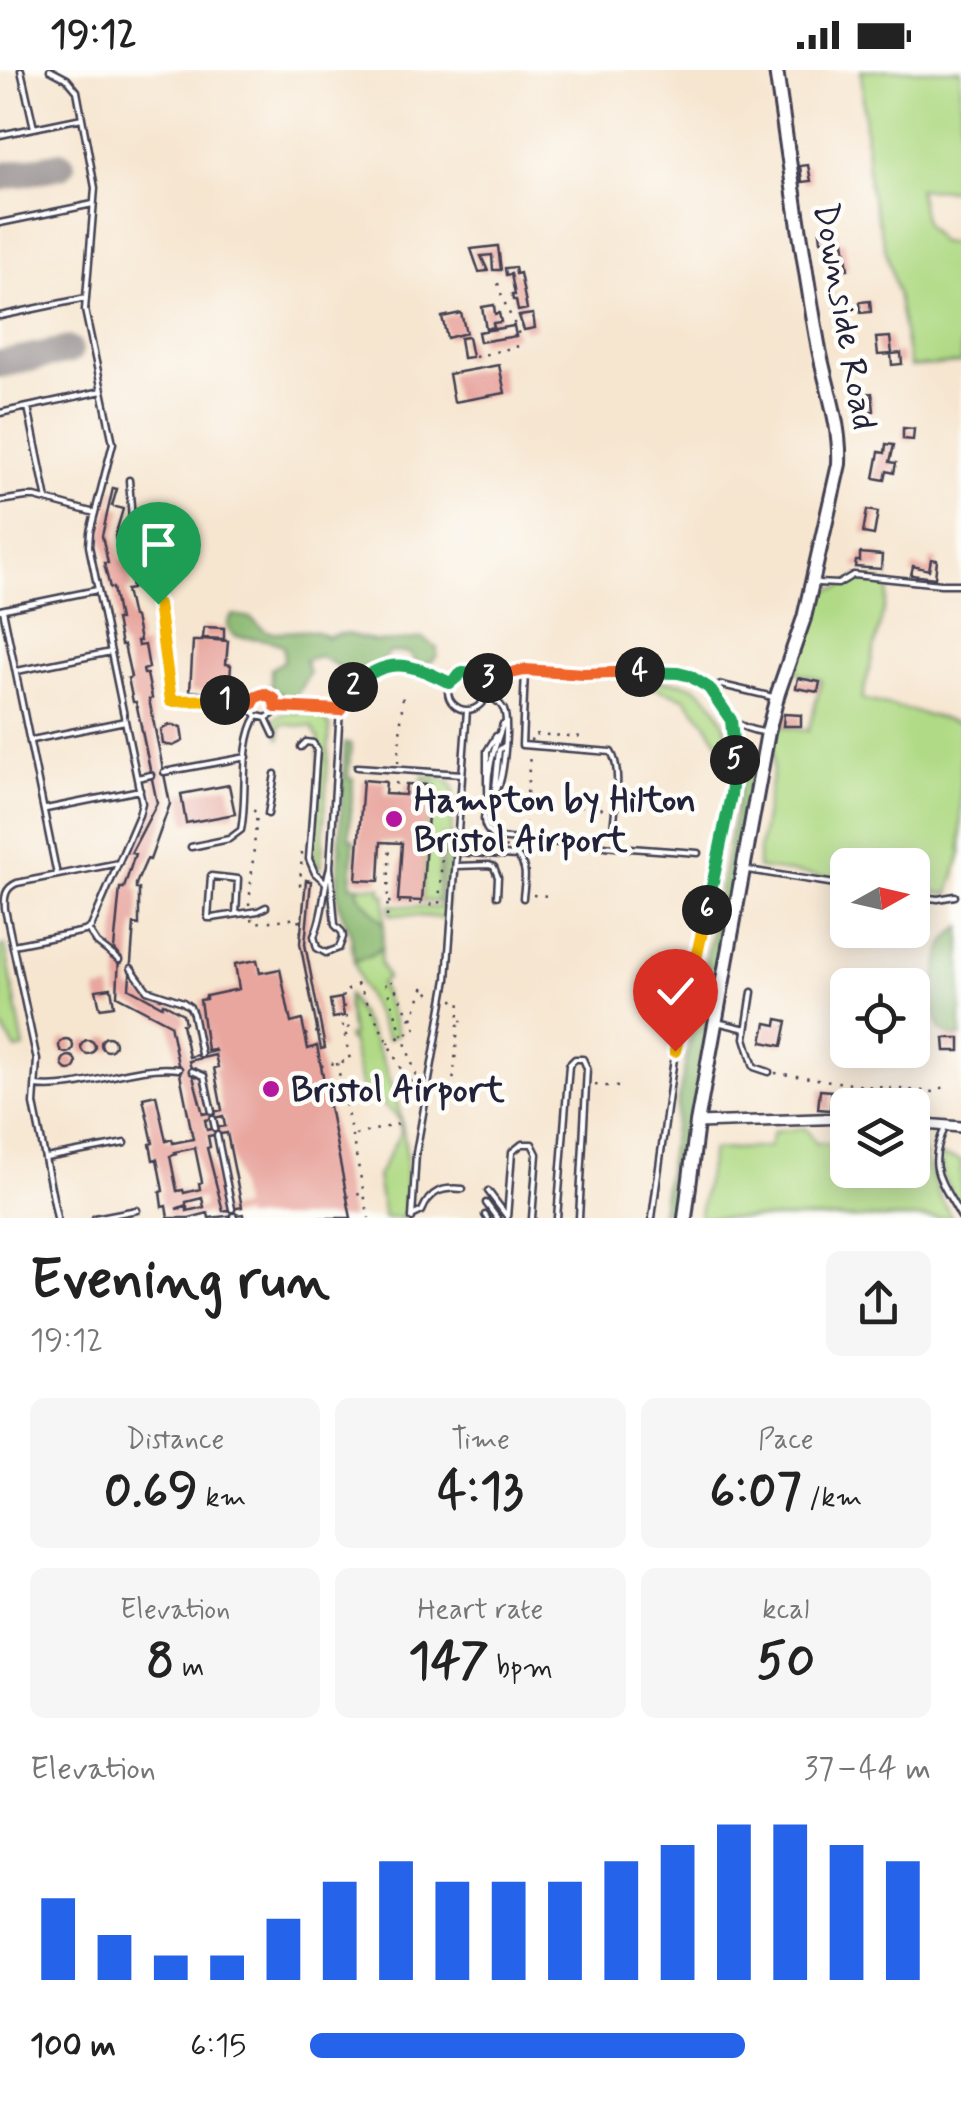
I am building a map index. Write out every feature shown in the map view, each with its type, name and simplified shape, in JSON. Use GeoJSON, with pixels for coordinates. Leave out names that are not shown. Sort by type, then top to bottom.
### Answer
{"type":"FeatureCollection","features":[{"type":"Feature","properties":{"kind":"street","name":"Downside Road"},"geometry":{"type":"LineString","coordinates":[[685,1218],[697,1123],[768,732],[804,618],[840,443],[813,318],[776,70]]}},
{"type":"Feature","properties":{"kind":"street"},"geometry":{"type":"LineString","coordinates":[[697,1123],[830,1119]]}},
{"type":"Feature","properties":{"kind":"street"},"geometry":{"type":"LineString","coordinates":[[930,1125],[961,1127]]}},
{"type":"Feature","properties":{"kind":"lane"},"geometry":{"type":"LineString","coordinates":[[21,70],[34,128]]}},
{"type":"Feature","properties":{"kind":"lane"},"geometry":{"type":"LineString","coordinates":[[50,70],[73,84],[78,96],[96,188],[86,310],[112,443],[89,546],[142,808],[88,929]]}},
{"type":"Feature","properties":{"kind":"lane"},"geometry":{"type":"LineString","coordinates":[[0,135],[82,118]]}},
{"type":"Feature","properties":{"kind":"lane"},"geometry":{"type":"LineString","coordinates":[[0,223],[96,203]]}},
{"type":"Feature","properties":{"kind":"lane"},"geometry":{"type":"LineString","coordinates":[[0,316],[86,298]]}},
{"type":"Feature","properties":{"kind":"lane"},"geometry":{"type":"LineString","coordinates":[[0,412],[102,391]]}},
{"type":"Feature","properties":{"kind":"lane"},"geometry":{"type":"LineString","coordinates":[[28,407],[47,500]]}},
{"type":"Feature","properties":{"kind":"lane"},"geometry":{"type":"LineString","coordinates":[[129,480],[138,585],[158,604],[171,701],[215,699],[252,704]]}},
{"type":"Feature","properties":{"kind":"lane"},"geometry":{"type":"LineString","coordinates":[[0,501],[26,496],[95,513]]}},
{"type":"Feature","properties":{"kind":"lane"},"geometry":{"type":"LineString","coordinates":[[812,583],[838,584],[853,575],[961,584]]}},
{"type":"Feature","properties":{"kind":"lane"},"geometry":{"type":"LineString","coordinates":[[57,875],[1,610],[98,590]]}},
{"type":"Feature","properties":{"kind":"lane"},"geometry":{"type":"LineString","coordinates":[[16,671],[110,652]]}},
{"type":"Feature","properties":{"kind":"lane"},"geometry":{"type":"LineString","coordinates":[[335,925],[330,867],[340,710],[350,690],[367,674],[384,666],[416,667],[450,683]]}},
{"type":"Feature","properties":{"kind":"lane"},"geometry":{"type":"LineString","coordinates":[[525,670],[522,745],[611,752],[617,763],[613,832]]}},
{"type":"Feature","properties":{"kind":"lane"},"geometry":{"type":"LineString","coordinates":[[483,680],[525,670],[584,674],[658,670],[690,676],[709,688],[731,720],[748,730],[768,732]]}},
{"type":"Feature","properties":{"kind":"lane"},"geometry":{"type":"LineString","coordinates":[[463,672],[474,673],[483,680],[486,695],[477,708],[456,707],[450,699],[450,683],[463,672]]}},
{"type":"Feature","properties":{"kind":"lane"},"geometry":{"type":"LineString","coordinates":[[709,688],[722,685],[777,698]]}},
{"type":"Feature","properties":{"kind":"lane"},"geometry":{"type":"LineString","coordinates":[[264,694],[274,699],[276,707],[266,718],[257,716],[252,704],[264,694]]}},
{"type":"Feature","properties":{"kind":"lane"},"geometry":{"type":"LineString","coordinates":[[486,695],[499,702],[506,718],[502,770],[485,812],[485,824],[495,838],[698,853]]}},
{"type":"Feature","properties":{"kind":"lane"},"geometry":{"type":"LineString","coordinates":[[276,707],[340,710]]}},
{"type":"Feature","properties":{"kind":"lane"},"geometry":{"type":"LineString","coordinates":[[412,1217],[416,1153],[448,979],[467,710]]}},
{"type":"Feature","properties":{"kind":"lane"},"geometry":{"type":"LineString","coordinates":[[191,848],[229,839],[241,830],[247,757],[257,716]]}},
{"type":"Feature","properties":{"kind":"lane"},"geometry":{"type":"LineString","coordinates":[[266,718],[274,735]]}},
{"type":"Feature","properties":{"kind":"lane"},"geometry":{"type":"LineString","coordinates":[[489,801],[487,783],[494,746],[506,718]]}},
{"type":"Feature","properties":{"kind":"lane"},"geometry":{"type":"LineString","coordinates":[[30,740],[125,720]]}},
{"type":"Feature","properties":{"kind":"lane"},"geometry":{"type":"LineString","coordinates":[[652,1218],[675,1051],[731,795],[735,760],[731,720]]}},
{"type":"Feature","properties":{"kind":"lane"},"geometry":{"type":"LineString","coordinates":[[301,747],[306,742],[317,749],[308,859],[325,882]]}},
{"type":"Feature","properties":{"kind":"lane"},"geometry":{"type":"LineString","coordinates":[[164,772],[247,757]]}},
{"type":"Feature","properties":{"kind":"lane"},"geometry":{"type":"LineString","coordinates":[[357,767],[462,774]]}},
{"type":"Feature","properties":{"kind":"lane"},"geometry":{"type":"LineString","coordinates":[[268,814],[275,774]]}},
{"type":"Feature","properties":{"kind":"lane"},"geometry":{"type":"LineString","coordinates":[[137,778],[151,775]]}},
{"type":"Feature","properties":{"kind":"lane"},"geometry":{"type":"LineString","coordinates":[[44,809],[140,790]]}},
{"type":"Feature","properties":{"kind":"lane"},"geometry":{"type":"LineString","coordinates":[[457,852],[517,856],[524,864],[523,898]]}},
{"type":"Feature","properties":{"kind":"lane"},"geometry":{"type":"LineString","coordinates":[[57,1218],[34,1104],[37,1060],[4,900],[7,889],[16,883],[120,862]]}},
{"type":"Feature","properties":{"kind":"lane"},"geometry":{"type":"LineString","coordinates":[[456,866],[490,865],[498,878],[497,896]]}},
{"type":"Feature","properties":{"kind":"lane"},"geometry":{"type":"LineString","coordinates":[[319,926],[335,925],[342,932],[339,948],[321,951],[314,936],[330,867]]}},
{"type":"Feature","properties":{"kind":"lane"},"geometry":{"type":"LineString","coordinates":[[744,870],[830,883]]}},
{"type":"Feature","properties":{"kind":"lane"},"geometry":{"type":"LineString","coordinates":[[236,914],[238,879],[211,876],[208,918],[251,912],[266,907]]}},
{"type":"Feature","properties":{"kind":"lane"},"geometry":{"type":"LineString","coordinates":[[930,898],[955,896]]}},
{"type":"Feature","properties":{"kind":"lane"},"geometry":{"type":"LineString","coordinates":[[13,946],[88,929]]}},
{"type":"Feature","properties":{"kind":"lane"},"geometry":{"type":"LineString","coordinates":[[88,929],[96,943],[119,960]]}},
{"type":"Feature","properties":{"kind":"lane"},"geometry":{"type":"LineString","coordinates":[[131,968],[147,990],[190,1007],[201,1054]]}},
{"type":"Feature","properties":{"kind":"lane"},"geometry":{"type":"LineString","coordinates":[[752,992],[745,1038],[754,1067],[769,1072]]}},
{"type":"Feature","properties":{"kind":"lane"},"geometry":{"type":"LineString","coordinates":[[716,1022],[746,1029]]}},
{"type":"Feature","properties":{"kind":"lane"},"geometry":{"type":"LineString","coordinates":[[557,1218],[569,1065],[575,1059],[583,1060],[587,1068],[579,1218]]}},
{"type":"Feature","properties":{"kind":"lane"},"geometry":{"type":"LineString","coordinates":[[35,1086],[58,1087],[157,1068],[178,1069]]}},
{"type":"Feature","properties":{"kind":"lane"},"geometry":{"type":"LineString","coordinates":[[192,1071],[204,1076],[233,1214]]}},
{"type":"Feature","properties":{"kind":"lane"},"geometry":{"type":"LineString","coordinates":[[946,1126],[935,1153],[936,1170],[961,1217]]}},
{"type":"Feature","properties":{"kind":"lane"},"geometry":{"type":"LineString","coordinates":[[45,1158],[125,1143]]}},
{"type":"Feature","properties":{"kind":"lane"},"geometry":{"type":"LineString","coordinates":[[507,1218],[512,1152],[522,1144],[532,1144],[538,1154],[532,1218]]}},
{"type":"Feature","properties":{"kind":"lane"},"geometry":{"type":"LineString","coordinates":[[412,1217],[422,1211],[427,1199],[438,1190],[463,1188]]}},
{"type":"Feature","properties":{"kind":"lane"},"geometry":{"type":"LineString","coordinates":[[488,1191],[507,1218]]}},
{"type":"Feature","properties":{"kind":"lane"},"geometry":{"type":"LineString","coordinates":[[486,1203],[497,1218]]}},
{"type":"Feature","properties":{"kind":"lane"},"geometry":{"type":"LineString","coordinates":[[95,1218],[138,1210]]}},
{"type":"Feature","properties":{"kind":"path"},"geometry":{"type":"LineString","coordinates":[[475,357],[522,343],[514,318],[503,305],[498,284]]}},
{"type":"Feature","properties":{"kind":"path"},"geometry":{"type":"LineString","coordinates":[[396,795],[402,693]]}},
{"type":"Feature","properties":{"kind":"path"},"geometry":{"type":"LineString","coordinates":[[528,860],[533,849],[524,846],[532,734],[584,737]]}},
{"type":"Feature","properties":{"kind":"path"},"geometry":{"type":"LineString","coordinates":[[526,804],[614,809]]}},
{"type":"Feature","properties":{"kind":"path"},"geometry":{"type":"LineString","coordinates":[[251,810],[256,813],[253,923],[298,918],[300,933]]}},
{"type":"Feature","properties":{"kind":"path"},"geometry":{"type":"LineString","coordinates":[[388,902],[439,905],[444,839],[450,840]]}},
{"type":"Feature","properties":{"kind":"path"},"geometry":{"type":"LineString","coordinates":[[387,917],[390,842]]}},
{"type":"Feature","properties":{"kind":"path"},"geometry":{"type":"LineString","coordinates":[[345,1035],[350,1034],[342,993],[358,984],[408,1083],[418,1078],[403,1035],[384,983],[390,980],[416,1029],[403,1035],[388,1043]]}},
{"type":"Feature","properties":{"kind":"path"},"geometry":{"type":"LineString","coordinates":[[412,1021],[424,986],[436,997]]}},
{"type":"Feature","properties":{"kind":"path"},"geometry":{"type":"LineString","coordinates":[[452,1000],[460,1001],[453,1084]]}},
{"type":"Feature","properties":{"kind":"path"},"geometry":{"type":"LineString","coordinates":[[320,1066],[350,1060],[341,1018]]}},
{"type":"Feature","properties":{"kind":"path"},"geometry":{"type":"LineString","coordinates":[[458,1020],[470,1021]]}},
{"type":"Feature","properties":{"kind":"path"},"geometry":{"type":"LineString","coordinates":[[305,1034],[318,1032]]}},
{"type":"Feature","properties":{"kind":"path"},"geometry":{"type":"LineString","coordinates":[[338,1063],[369,1218]]}},
{"type":"Feature","properties":{"kind":"path"},"geometry":{"type":"LineString","coordinates":[[769,1072],[934,1092],[944,1087]]}},
{"type":"Feature","properties":{"kind":"path"},"geometry":{"type":"LineString","coordinates":[[588,1084],[618,1087]]}},
{"type":"Feature","properties":{"kind":"path"},"geometry":{"type":"LineString","coordinates":[[353,1136],[399,1124]]}},
{"type":"Feature","properties":{"kind":"path"},"geometry":{"type":"LineString","coordinates":[[346,1196],[364,1193]]}},
{"type":"Feature","properties":{"kind":"green space"},"geometry":{"type":"Polygon","coordinates":[[[861,70],[961,70],[961,190],[918,189],[925,224],[940,242],[961,244],[961,363],[910,367],[897,293],[869,186],[861,70]]]}},
{"type":"Feature","properties":{"kind":"green space"},"geometry":{"type":"Polygon","coordinates":[[[856,579],[890,584],[862,699],[961,723],[961,853],[949,894],[930,891],[930,848],[830,848],[830,878],[758,868],[773,771],[773,725],[808,731],[822,680],[796,672],[809,626],[825,590],[856,579]]]}},
{"type":"Feature","properties":{"kind":"green space"},"geometry":{"type":"Polygon","coordinates":[[[233,615],[250,618],[270,632],[307,631],[327,637],[346,634],[380,642],[422,638],[437,648],[437,656],[430,663],[418,665],[409,653],[390,652],[380,663],[349,672],[319,656],[305,660],[309,673],[293,702],[271,687],[271,669],[284,661],[283,646],[234,636],[227,627],[233,615]]]}},
{"type":"Feature","properties":{"kind":"green space"},"geometry":{"type":"Polygon","coordinates":[[[654,681],[686,684],[706,696],[725,727],[730,762],[685,698],[648,686],[654,681]]]}},
{"type":"Feature","properties":{"kind":"green space"},"geometry":{"type":"Polygon","coordinates":[[[287,712],[317,715],[330,726],[321,868],[314,856],[319,739],[312,727],[281,724],[280,740],[273,720],[287,712]]]}},
{"type":"Feature","properties":{"kind":"green space"},"geometry":{"type":"Polygon","coordinates":[[[749,741],[754,756],[743,847],[674,1218],[660,1218],[679,1096],[739,792],[742,744],[749,741]]]}},
{"type":"Feature","properties":{"kind":"green space"},"geometry":{"type":"Polygon","coordinates":[[[345,743],[351,744],[348,778],[353,779],[351,885],[358,886],[358,894],[384,924],[382,948],[354,961],[351,935],[337,890],[345,743]]]}},
{"type":"Feature","properties":{"kind":"green space"},"geometry":{"type":"Polygon","coordinates":[[[423,776],[446,780],[454,790],[451,837],[442,837],[437,902],[422,901],[430,785],[435,783],[422,781],[423,776]]]}},
{"type":"Feature","properties":{"kind":"green space"},"geometry":{"type":"Polygon","coordinates":[[[445,842],[451,842],[445,918],[390,914],[391,905],[440,908],[445,842]]]}},
{"type":"Feature","properties":{"kind":"green space"},"geometry":{"type":"Polygon","coordinates":[[[358,886],[381,887],[381,894],[386,895],[384,924],[357,894],[358,886]]]}},
{"type":"Feature","properties":{"kind":"green space"},"geometry":{"type":"Polygon","coordinates":[[[961,926],[961,1037],[940,1028],[935,999],[942,951],[948,938],[961,926]]]}},
{"type":"Feature","properties":{"kind":"green space"},"geometry":{"type":"Polygon","coordinates":[[[5,945],[24,1048],[16,1050],[0,1024],[0,947],[5,945]]]}},
{"type":"Feature","properties":{"kind":"green space"},"geometry":{"type":"Polygon","coordinates":[[[382,948],[380,962],[387,978],[380,983],[398,1034],[388,1039],[354,961],[382,948]]]}},
{"type":"Feature","properties":{"kind":"green space"},"geometry":{"type":"Polygon","coordinates":[[[348,995],[377,1049],[397,1102],[406,1157],[404,1218],[384,1218],[377,1177],[401,1132],[398,1117],[362,1089],[347,1036],[352,1035],[348,995]]]}},
{"type":"Feature","properties":{"kind":"green space"},"geometry":{"type":"Polygon","coordinates":[[[805,1128],[816,1143],[830,1143],[830,1188],[930,1188],[930,1171],[952,1218],[699,1218],[712,1150],[769,1147],[773,1132],[805,1128]]]}},
{"type":"Feature","properties":{"kind":"green space"},"geometry":{"type":"Polygon","coordinates":[[[940,1156],[961,1160],[961,1211],[943,1177],[940,1156]]]}},
{"type":"Feature","properties":{"kind":"building"},"geometry":{"type":"Polygon","coordinates":[[[808,165],[811,181],[802,182],[800,166],[808,165]]]}},
{"type":"Feature","properties":{"kind":"building"},"geometry":{"type":"Polygon","coordinates":[[[837,230],[838,242],[844,241],[848,269],[840,270],[838,257],[828,258],[826,241],[821,241],[820,232],[837,230]]]}},
{"type":"Feature","properties":{"kind":"building"},"geometry":{"type":"Polygon","coordinates":[[[498,246],[501,270],[493,270],[492,255],[481,256],[488,271],[479,272],[471,249],[498,246]]]}},
{"type":"Feature","properties":{"kind":"building"},"geometry":{"type":"Polygon","coordinates":[[[515,267],[516,274],[520,273],[527,309],[518,311],[511,274],[506,275],[505,268],[515,267]]]}},
{"type":"Feature","properties":{"kind":"building"},"geometry":{"type":"Polygon","coordinates":[[[848,294],[850,311],[835,313],[833,296],[848,294]]]}},
{"type":"Feature","properties":{"kind":"building"},"geometry":{"type":"Polygon","coordinates":[[[870,301],[871,312],[861,313],[860,302],[870,301]]]}},
{"type":"Feature","properties":{"kind":"building"},"geometry":{"type":"Polygon","coordinates":[[[494,305],[501,322],[486,329],[482,307],[494,305]]]}},
{"type":"Feature","properties":{"kind":"building"},"geometry":{"type":"Polygon","coordinates":[[[461,313],[466,333],[447,338],[442,317],[461,313]]]}},
{"type":"Feature","properties":{"kind":"building"},"geometry":{"type":"Polygon","coordinates":[[[533,314],[535,328],[524,330],[519,316],[533,314]]]}},
{"type":"Feature","properties":{"kind":"building"},"geometry":{"type":"Polygon","coordinates":[[[514,326],[516,336],[480,342],[478,332],[514,326]]]}},
{"type":"Feature","properties":{"kind":"building"},"geometry":{"type":"Polygon","coordinates":[[[468,337],[472,357],[463,358],[460,338],[468,337]]]}},
{"type":"Feature","properties":{"kind":"building"},"geometry":{"type":"Polygon","coordinates":[[[890,337],[892,354],[878,355],[876,338],[890,337]]]}},
{"type":"Feature","properties":{"kind":"building"},"geometry":{"type":"Polygon","coordinates":[[[901,353],[902,364],[892,365],[891,354],[901,353]]]}},
{"type":"Feature","properties":{"kind":"building"},"geometry":{"type":"Polygon","coordinates":[[[499,365],[505,393],[454,402],[449,374],[499,365]]]}},
{"type":"Feature","properties":{"kind":"building"},"geometry":{"type":"Polygon","coordinates":[[[872,393],[874,411],[854,413],[853,395],[872,393]]]}},
{"type":"Feature","properties":{"kind":"building"},"geometry":{"type":"Polygon","coordinates":[[[903,428],[914,429],[913,440],[903,439],[903,428]]]}},
{"type":"Feature","properties":{"kind":"building"},"geometry":{"type":"Polygon","coordinates":[[[886,444],[894,445],[890,462],[896,463],[894,473],[887,471],[885,480],[874,478],[879,452],[885,453],[886,444]]]}},
{"type":"Feature","properties":{"kind":"building","name":"Bristol Airport"},"geometry":{"type":"Polygon","coordinates":[[[113,488],[117,489],[112,506],[123,509],[115,536],[120,560],[127,559],[132,589],[126,590],[135,617],[138,646],[145,645],[149,668],[143,670],[152,698],[149,699],[170,804],[150,860],[147,859],[136,884],[139,925],[134,924],[129,988],[183,1014],[189,1057],[215,1051],[207,1050],[200,1000],[239,989],[235,964],[257,960],[260,973],[280,969],[291,1023],[302,1020],[308,1049],[317,1046],[351,1218],[244,1218],[243,1214],[209,1218],[208,1213],[168,1218],[166,1206],[162,1207],[163,1191],[157,1159],[153,1160],[143,1098],[156,1095],[166,1141],[193,1139],[170,1024],[117,996],[119,955],[114,949],[120,888],[124,888],[135,854],[131,853],[157,803],[121,645],[113,588],[104,563],[108,563],[102,536],[113,488]],[[215,1055],[189,1061],[203,1114],[222,1110],[215,1055]],[[223,1116],[205,1120],[207,1130],[225,1126],[223,1116]],[[227,1133],[208,1136],[207,1148],[223,1211],[242,1207],[227,1133]],[[195,1148],[170,1156],[177,1191],[200,1189],[195,1148]],[[202,1198],[176,1209],[204,1207],[202,1198]]]}},
{"type":"Feature","properties":{"kind":"building"},"geometry":{"type":"Polygon","coordinates":[[[867,510],[878,512],[874,535],[863,533],[867,510]]]}},
{"type":"Feature","properties":{"kind":"building"},"geometry":{"type":"Polygon","coordinates":[[[860,553],[882,555],[881,569],[855,567],[860,553]]]}},
{"type":"Feature","properties":{"kind":"building"},"geometry":{"type":"Polygon","coordinates":[[[931,559],[937,560],[935,578],[911,575],[913,566],[929,570],[931,559]]]}},
{"type":"Feature","properties":{"kind":"building"},"geometry":{"type":"Polygon","coordinates":[[[204,627],[224,628],[224,639],[203,638],[204,627]]]}},
{"type":"Feature","properties":{"kind":"building"},"geometry":{"type":"Polygon","coordinates":[[[193,641],[228,641],[229,694],[190,691],[193,641]]]}},
{"type":"Feature","properties":{"kind":"building"},"geometry":{"type":"Polygon","coordinates":[[[798,678],[820,682],[818,692],[796,688],[798,678]]]}},
{"type":"Feature","properties":{"kind":"building"},"geometry":{"type":"Polygon","coordinates":[[[784,714],[801,715],[801,726],[783,726],[784,714]]]}},
{"type":"Feature","properties":{"kind":"building"},"geometry":{"type":"Polygon","coordinates":[[[169,725],[181,727],[183,741],[173,746],[163,744],[161,730],[169,725]]]}},
{"type":"Feature","properties":{"kind":"building","name":"Hampton by Hilton Bristol Airport"},"geometry":{"type":"Polygon","coordinates":[[[363,780],[386,782],[385,794],[405,795],[406,784],[430,785],[422,901],[398,900],[402,843],[381,842],[379,881],[356,880],[363,780]]]}},
{"type":"Feature","properties":{"kind":"building"},"geometry":{"type":"Polygon","coordinates":[[[229,785],[235,814],[186,823],[181,794],[229,785]]]}},
{"type":"Feature","properties":{"kind":"building"},"geometry":{"type":"Polygon","coordinates":[[[306,880],[311,881],[305,944],[325,1048],[321,1049],[300,943],[306,880]]]}},
{"type":"Feature","properties":{"kind":"building"},"geometry":{"type":"Polygon","coordinates":[[[111,988],[114,1006],[100,1008],[96,990],[111,988]]]}},
{"type":"Feature","properties":{"kind":"building"},"geometry":{"type":"Polygon","coordinates":[[[341,998],[344,1016],[333,1018],[330,1000],[341,998]]]}},
{"type":"Feature","properties":{"kind":"building"},"geometry":{"type":"Polygon","coordinates":[[[777,1019],[787,1021],[782,1046],[762,1042],[766,1023],[776,1025],[777,1019]]]}},
{"type":"Feature","properties":{"kind":"building"},"geometry":{"type":"Polygon","coordinates":[[[108,1037],[115,1044],[108,1051],[101,1044],[108,1037]]]}},
{"type":"Feature","properties":{"kind":"building"},"geometry":{"type":"Polygon","coordinates":[[[944,1038],[960,1038],[960,1051],[945,1051],[944,1038]]]}},
{"type":"Feature","properties":{"kind":"building"},"geometry":{"type":"Polygon","coordinates":[[[66,1039],[73,1046],[66,1053],[59,1046],[66,1039]]]}},
{"type":"Feature","properties":{"kind":"building"},"geometry":{"type":"Polygon","coordinates":[[[88,1040],[95,1047],[88,1054],[81,1047],[88,1040]]]}},
{"type":"Feature","properties":{"kind":"building"},"geometry":{"type":"Polygon","coordinates":[[[69,1056],[76,1063],[69,1070],[62,1063],[69,1056]]]}},
{"type":"Feature","properties":{"kind":"building"},"geometry":{"type":"Polygon","coordinates":[[[820,1090],[830,1091],[830,1110],[818,1109],[820,1090]]]}},
{"type":"Feature","properties":{"kind":"taxiway"},"geometry":{"type":"LineString","coordinates":[[0,177],[61,165]]}},
{"type":"Feature","properties":{"kind":"taxiway"},"geometry":{"type":"LineString","coordinates":[[0,364],[69,350]]}},
{"type":"Feature","properties":{"kind":"place","name":"Hampton by Hilton Bristol Airport"},"geometry":{"type":"Point","coordinates":[394,819]}},
{"type":"Feature","properties":{"kind":"place","name":"Bristol Airport"},"geometry":{"type":"Point","coordinates":[271,1089]}},
{"type":"Feature","properties":{"kind":"route"},"geometry":{"type":"LineString","coordinates":[[158,604],[171,701],[215,699],[252,704],[264,694],[274,699],[276,707],[340,710],[350,690],[367,674],[400,664],[450,683],[463,672],[483,680],[525,670],[584,674],[658,670],[690,676],[709,688],[731,720],[735,760],[731,795],[675,1051]]}}]}
